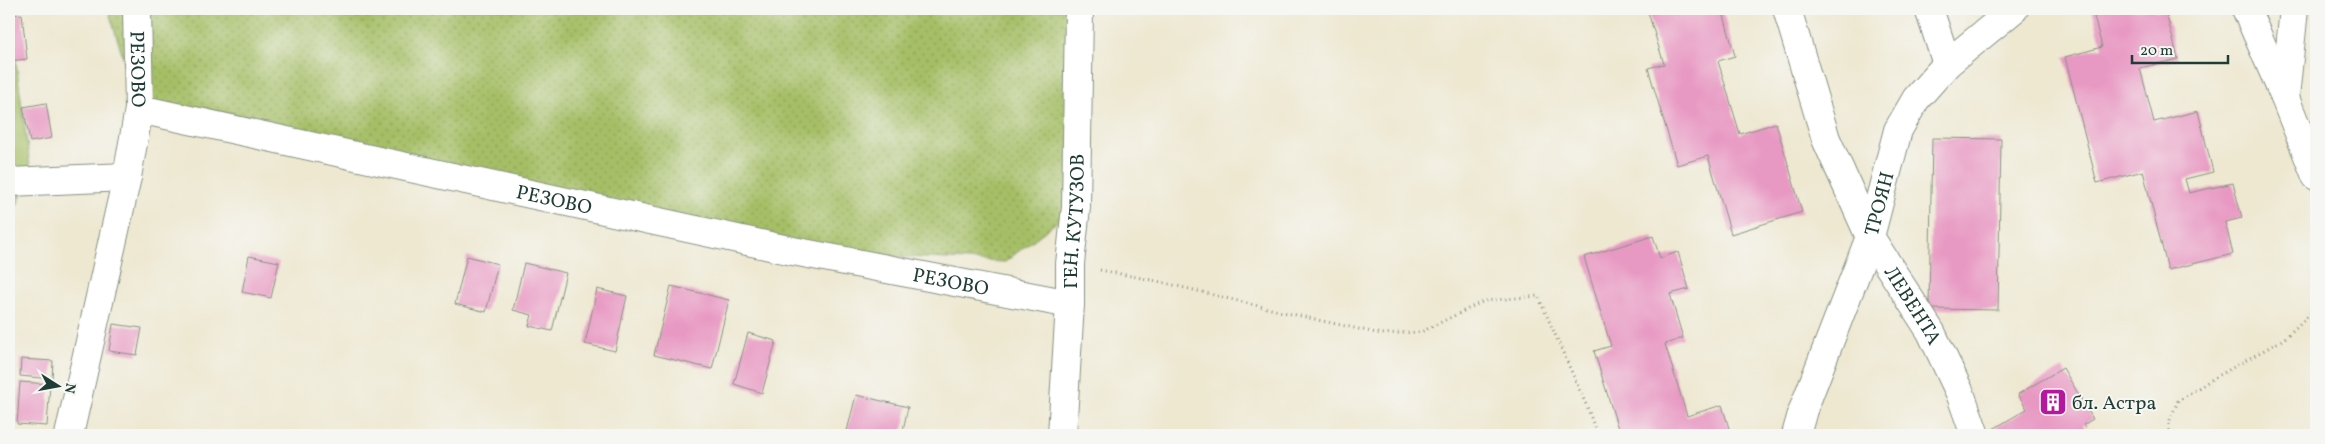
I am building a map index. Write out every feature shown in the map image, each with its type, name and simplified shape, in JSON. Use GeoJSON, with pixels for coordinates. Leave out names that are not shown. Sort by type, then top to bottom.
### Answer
{"type":"FeatureCollection","features":[{"type":"Feature","properties":{"kind":"street","name":"РЕЗОВО"},"geometry":{"type":"LineString","coordinates":[[137,9],[139,109],[793,251],[1070,304]]}},
{"type":"Feature","properties":{"kind":"street","name":"ГЕН. КУТУЗОВ"},"geometry":{"type":"LineString","coordinates":[[1062,435],[1070,304],[1070,264],[1076,207],[1079,9]]}},
{"type":"Feature","properties":{"kind":"street","name":"ЛЕВЕНТА"},"geometry":{"type":"LineString","coordinates":[[1788,9],[1826,139],[1870,237],[1931,332],[1960,393],[1975,435]]}},
{"type":"Feature","properties":{"kind":"street"},"geometry":{"type":"LineString","coordinates":[[1929,9],[1947,64]]}},
{"type":"Feature","properties":{"kind":"street","name":"ТРОЯН"},"geometry":{"type":"LineString","coordinates":[[1796,435],[1803,410],[1870,237],[1898,130],[1916,99],[1947,64],[2014,9]]}},
{"type":"Feature","properties":{"kind":"street"},"geometry":{"type":"LineString","coordinates":[[2246,9],[2285,98],[2316,176]]}},
{"type":"Feature","properties":{"kind":"street"},"geometry":{"type":"LineString","coordinates":[[2285,98],[2294,9]]}},
{"type":"Feature","properties":{"kind":"street"},"geometry":{"type":"LineString","coordinates":[[69,435],[127,177],[139,109]]}},
{"type":"Feature","properties":{"kind":"street"},"geometry":{"type":"LineString","coordinates":[[9,182],[127,177]]}},
{"type":"Feature","properties":{"kind":"path"},"geometry":{"type":"LineString","coordinates":[[1070,264],[1157,281],[1381,334],[1422,332],[1484,301],[1538,296],[1588,409],[1597,435]]}},
{"type":"Feature","properties":{"kind":"path"},"geometry":{"type":"LineString","coordinates":[[2169,435],[2169,422],[2178,401],[2209,381],[2284,339],[2316,308]]}},
{"type":"Feature","properties":{"kind":"green space"},"geometry":{"type":"Polygon","coordinates":[[[108,9],[1079,9],[1076,207],[1005,262],[793,251],[139,109],[108,9]]]}},
{"type":"Feature","properties":{"kind":"green space"},"geometry":{"type":"Polygon","coordinates":[[[9,10],[31,173],[9,223],[9,10]]]}},
{"type":"Feature","properties":{"kind":"building"},"geometry":{"type":"Polygon","coordinates":[[[1647,9],[1731,9],[1723,12],[1735,56],[1718,61],[1740,134],[1776,123],[1802,212],[1731,234],[1708,156],[1677,165],[1648,68],[1664,64],[1647,9]]]}},
{"type":"Feature","properties":{"kind":"building"},"geometry":{"type":"Polygon","coordinates":[[[2092,9],[2154,9],[2155,11],[2165,9],[2178,59],[2140,68],[2154,122],[2198,111],[2213,172],[2185,179],[2189,193],[2233,183],[2242,218],[2225,222],[2233,254],[2168,270],[2143,171],[2097,183],[2065,57],[2102,47],[2092,9]]]}},
{"type":"Feature","properties":{"kind":"building"},"geometry":{"type":"Polygon","coordinates":[[[22,14],[27,59],[9,61],[9,15],[22,14]]]}},
{"type":"Feature","properties":{"kind":"building"},"geometry":{"type":"Polygon","coordinates":[[[46,103],[52,138],[30,142],[23,107],[46,103]]]}},
{"type":"Feature","properties":{"kind":"building"},"geometry":{"type":"Polygon","coordinates":[[[1932,138],[2001,139],[1998,310],[1929,309],[1932,138]]]}},
{"type":"Feature","properties":{"kind":"building"},"geometry":{"type":"Polygon","coordinates":[[[1653,236],[1660,258],[1678,252],[1689,289],[1670,294],[1683,338],[1665,344],[1687,416],[1722,405],[1731,435],[1620,435],[1594,351],[1611,346],[1584,257],[1653,236]]]}},
{"type":"Feature","properties":{"kind":"building"},"geometry":{"type":"Polygon","coordinates":[[[249,256],[279,262],[271,298],[242,292],[249,256]]]}},
{"type":"Feature","properties":{"kind":"building"},"geometry":{"type":"Polygon","coordinates":[[[467,256],[498,264],[486,312],[455,304],[467,256]]]}},
{"type":"Feature","properties":{"kind":"building"},"geometry":{"type":"Polygon","coordinates":[[[524,263],[566,273],[552,331],[529,326],[532,315],[513,310],[524,263]]]}},
{"type":"Feature","properties":{"kind":"building"},"geometry":{"type":"Polygon","coordinates":[[[671,286],[729,300],[712,369],[654,355],[671,286]]]}},
{"type":"Feature","properties":{"kind":"building"},"geometry":{"type":"Polygon","coordinates":[[[597,289],[627,296],[615,351],[585,344],[597,289]]]}},
{"type":"Feature","properties":{"kind":"building"},"geometry":{"type":"Polygon","coordinates":[[[113,324],[142,328],[137,355],[109,351],[113,324]]]}},
{"type":"Feature","properties":{"kind":"building"},"geometry":{"type":"Polygon","coordinates":[[[748,333],[776,341],[762,393],[734,384],[748,333]]]}},
{"type":"Feature","properties":{"kind":"building"},"geometry":{"type":"Polygon","coordinates":[[[21,359],[53,361],[52,379],[20,376],[21,359]]]}},
{"type":"Feature","properties":{"kind":"building","name":"бл. Астра"},"geometry":{"type":"Polygon","coordinates":[[[2063,368],[2093,419],[2083,425],[2089,435],[1996,435],[1993,429],[2027,409],[2018,394],[2063,368]]]}},
{"type":"Feature","properties":{"kind":"building"},"geometry":{"type":"Polygon","coordinates":[[[20,382],[50,384],[47,426],[17,424],[20,382]]]}},
{"type":"Feature","properties":{"kind":"building"},"geometry":{"type":"Polygon","coordinates":[[[856,395],[908,407],[902,435],[846,435],[856,395]]]}},
{"type":"Feature","properties":{"kind":"place","name":"бл. Астра"},"geometry":{"type":"Point","coordinates":[2053,402]}}]}
